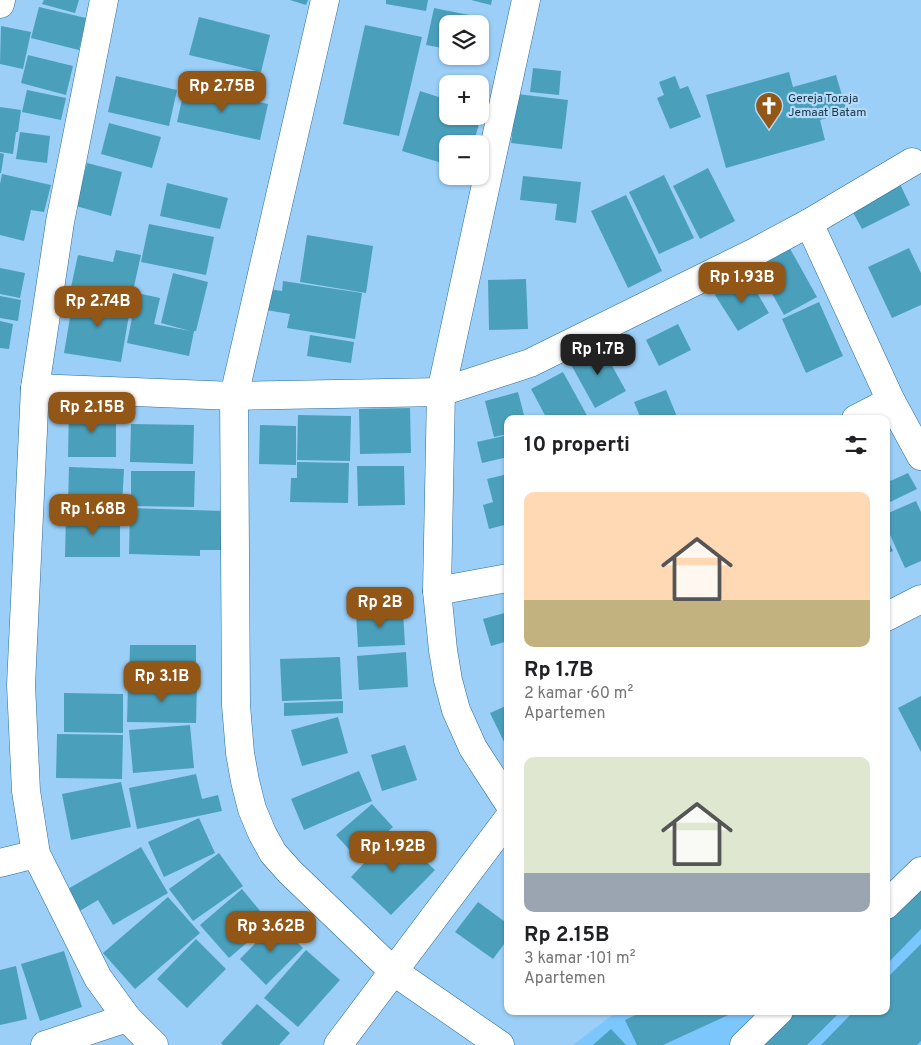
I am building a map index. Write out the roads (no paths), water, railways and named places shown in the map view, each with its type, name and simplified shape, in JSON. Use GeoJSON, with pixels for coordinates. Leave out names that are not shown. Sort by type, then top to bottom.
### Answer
{"type":"FeatureCollection","features":[{"type":"Feature","properties":{"kind":"street"},"geometry":{"type":"LineString","coordinates":[[0,4],[1,0]]}},
{"type":"Feature","properties":{"kind":"street"},"geometry":{"type":"LineString","coordinates":[[104,0],[60,222],[34,388],[21,685],[26,791],[36,854],[98,978],[127,1018],[154,1045]]}},
{"type":"Feature","properties":{"kind":"street"},"geometry":{"type":"LineString","coordinates":[[325,0],[234,396],[236,705],[240,753],[252,809],[273,853],[290,872],[393,972],[500,1045]]}},
{"type":"Feature","properties":{"kind":"street"},"geometry":{"type":"LineString","coordinates":[[504,796],[473,748],[456,710],[442,650],[437,591],[441,392],[526,0]]}},
{"type":"Feature","properties":{"kind":"street"},"geometry":{"type":"LineString","coordinates":[[34,388],[234,396],[441,392],[530,363],[755,252],[912,162]]}},
{"type":"Feature","properties":{"kind":"street"},"geometry":{"type":"LineString","coordinates":[[809,222],[891,401],[921,456]]}},
{"type":"Feature","properties":{"kind":"street"},"geometry":{"type":"LineString","coordinates":[[864,415],[891,401]]}},
{"type":"Feature","properties":{"kind":"street"},"geometry":{"type":"LineString","coordinates":[[437,591],[504,579]]}},
{"type":"Feature","properties":{"kind":"street"},"geometry":{"type":"LineString","coordinates":[[890,615],[921,599]]}},
{"type":"Feature","properties":{"kind":"street"},"geometry":{"type":"LineString","coordinates":[[338,1045],[504,824]]}},
{"type":"Feature","properties":{"kind":"street"},"geometry":{"type":"LineString","coordinates":[[921,849],[921,854]]}},
{"type":"Feature","properties":{"kind":"street"},"geometry":{"type":"LineString","coordinates":[[0,863],[36,854]]}},
{"type":"Feature","properties":{"kind":"street"},"geometry":{"type":"LineString","coordinates":[[890,902],[921,871]]}},
{"type":"Feature","properties":{"kind":"street"},"geometry":{"type":"LineString","coordinates":[[744,1045],[775,1015]]}},
{"type":"Feature","properties":{"kind":"street"},"geometry":{"type":"LineString","coordinates":[[45,1045],[127,1018]]}},
{"type":"Feature","properties":{"kind":"place","name":"Gereja Toraja Jemaat Batam"},"geometry":{"type":"Point","coordinates":[769,130]}}]}
